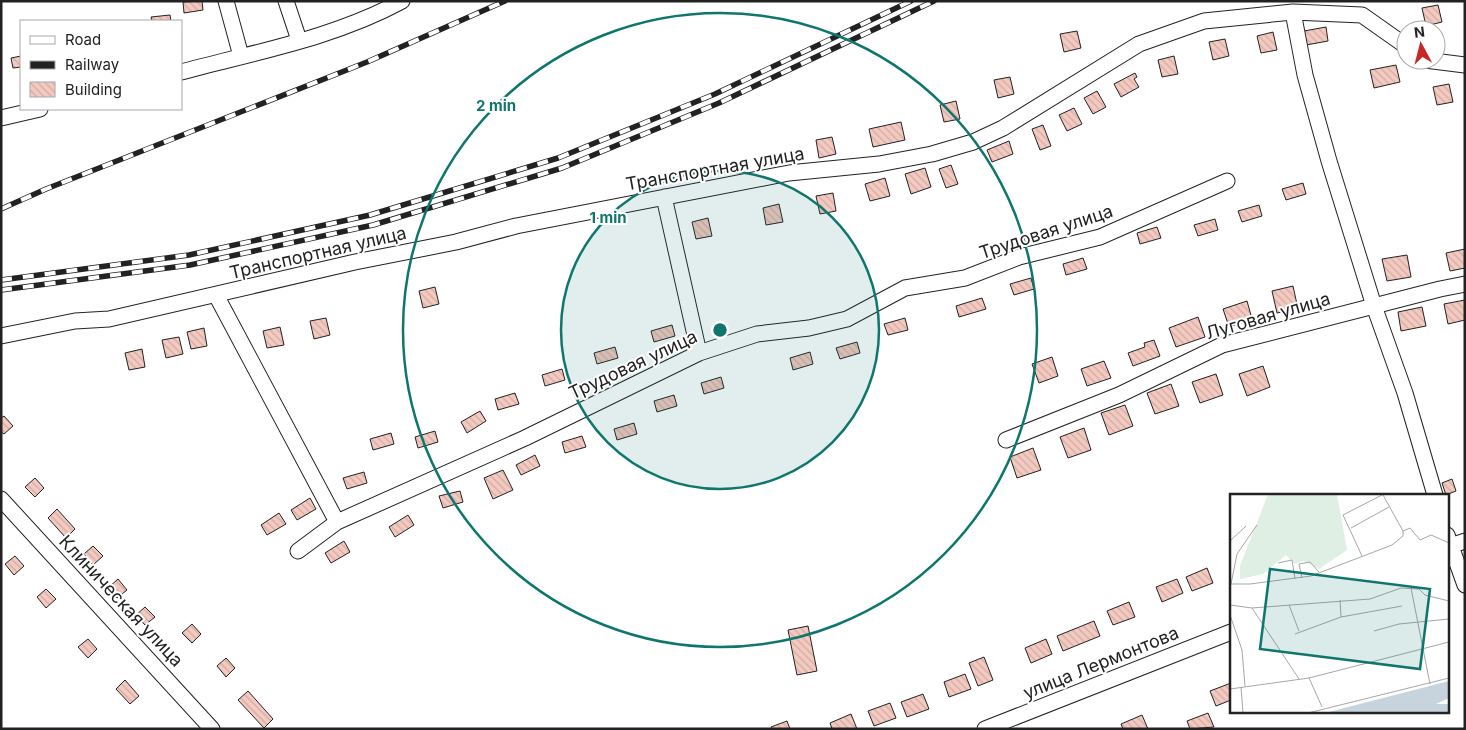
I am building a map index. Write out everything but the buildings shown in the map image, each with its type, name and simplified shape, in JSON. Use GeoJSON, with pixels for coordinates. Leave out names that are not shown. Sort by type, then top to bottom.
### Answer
{"type":"FeatureCollection","features":[{"type":"Feature","properties":{"kind":"street"},"geometry":{"type":"LineString","coordinates":[[226,1],[241,56]]}},
{"type":"Feature","properties":{"kind":"street"},"geometry":{"type":"LineString","coordinates":[[286,1],[299,40]]}},
{"type":"Feature","properties":{"kind":"street"},"geometry":{"type":"LineString","coordinates":[[182,72],[334,31],[381,12],[402,1]]}},
{"type":"Feature","properties":{"kind":"street"},"geometry":{"type":"LineString","coordinates":[[1293,12],[1305,75],[1329,161],[1374,306],[1405,393],[1435,494]]}},
{"type":"Feature","properties":{"kind":"street","name":"Транспортная улица"},"geometry":{"type":"LineString","coordinates":[[1,336],[74,321],[109,320],[356,262],[456,242],[516,226],[664,197],[789,173],[879,164],[932,154],[973,142],[1002,128],[1139,44],[1204,21],[1293,12],[1362,15],[1396,39]]}},
{"type":"Feature","properties":{"kind":"street"},"geometry":{"type":"LineString","coordinates":[[1446,63],[1465,65]]}},
{"type":"Feature","properties":{"kind":"street"},"geometry":{"type":"LineString","coordinates":[[1,118],[36,110]]}},
{"type":"Feature","properties":{"kind":"street","name":"Трудовая улица"},"geometry":{"type":"LineString","coordinates":[[298,552],[338,522],[525,438],[699,353],[757,334],[809,328],[847,319],[905,288],[966,278],[1019,257],[1100,237],[1227,181]]}},
{"type":"Feature","properties":{"kind":"street"},"geometry":{"type":"LineString","coordinates":[[664,197],[699,353]]}},
{"type":"Feature","properties":{"kind":"street","name":"Луговая улица"},"geometry":{"type":"LineString","coordinates":[[1006,440],[1119,395],[1222,345],[1465,284]]}},
{"type":"Feature","properties":{"kind":"street"},"geometry":{"type":"LineString","coordinates":[[216,295],[338,522]]}},
{"type":"Feature","properties":{"kind":"street","name":"Клиническая улица"},"geometry":{"type":"LineString","coordinates":[[1,500],[212,729]]}},
{"type":"Feature","properties":{"kind":"street"},"geometry":{"type":"LineString","coordinates":[[1452,542],[1465,585]]}},
{"type":"Feature","properties":{"kind":"street","name":"улица Лермонтова"},"geometry":{"type":"LineString","coordinates":[[985,729],[1230,632]]}},
{"type":"Feature","properties":{"kind":"railway"},"geometry":{"type":"LineString","coordinates":[[1,209],[46,189],[367,62],[505,1]]}},
{"type":"Feature","properties":{"kind":"railway"},"geometry":{"type":"LineString","coordinates":[[1,280],[189,255],[370,215],[558,158],[715,94],[911,1]]}},
{"type":"Feature","properties":{"kind":"railway"},"geometry":{"type":"LineString","coordinates":[[1,290],[190,265],[373,225],[562,168],[719,103],[934,1]]}}]}
